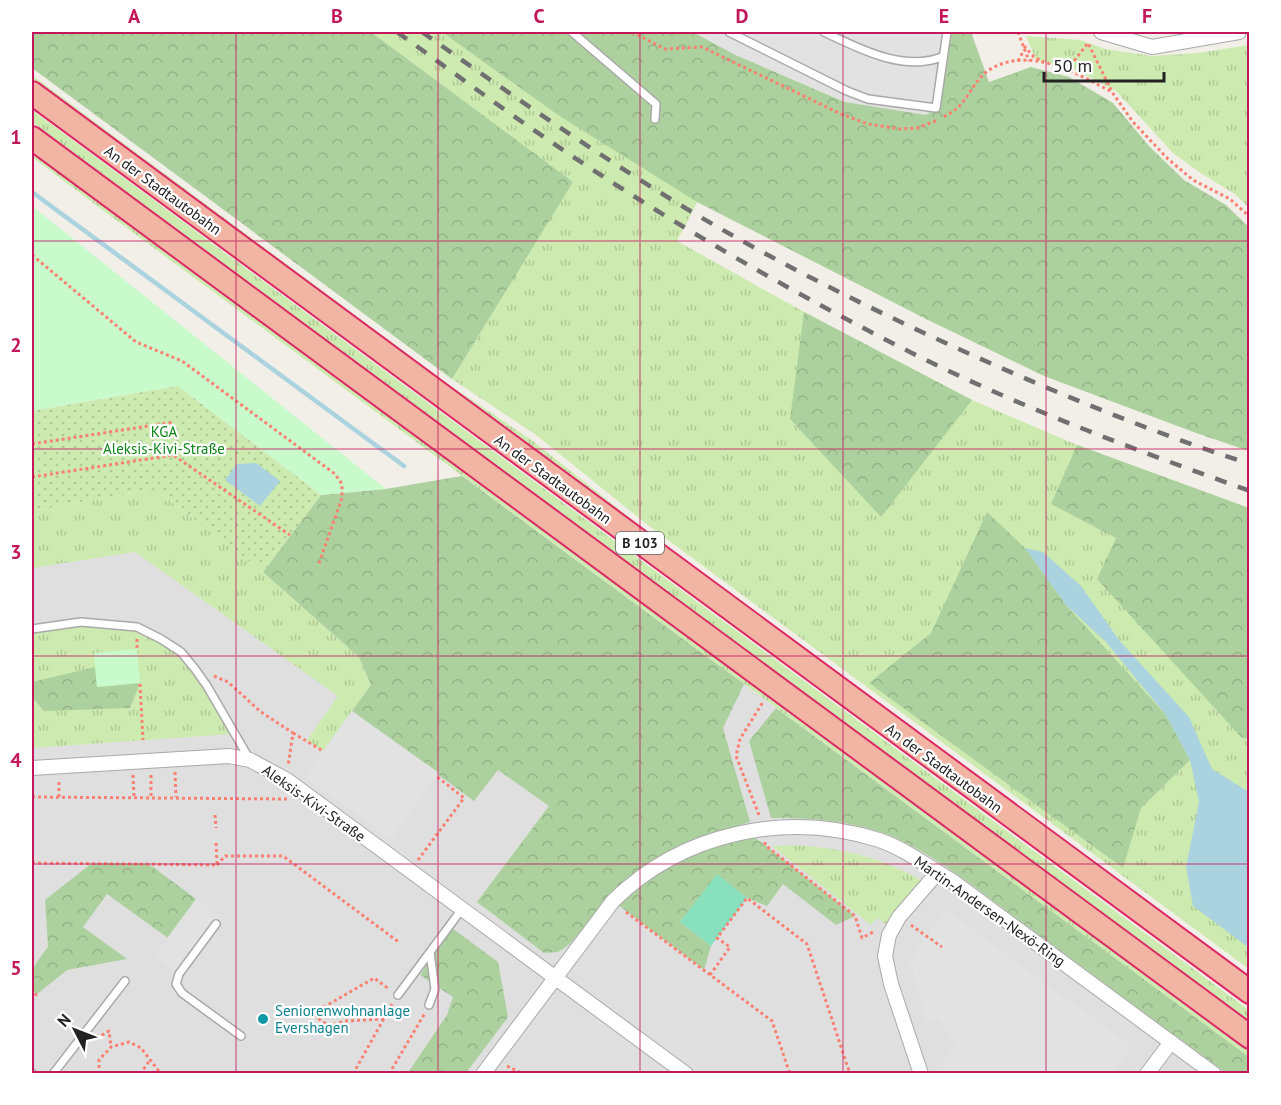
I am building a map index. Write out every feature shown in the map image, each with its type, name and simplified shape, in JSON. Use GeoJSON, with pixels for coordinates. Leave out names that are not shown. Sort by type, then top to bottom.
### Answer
{"type":"FeatureCollection","features":[{"type":"Feature","properties":{"kind":"highway","name":"An der Stadtautobahn"},"geometry":{"type":"LineString","coordinates":[[32,93],[1250,992]]}},
{"type":"Feature","properties":{"kind":"highway","name":"B 103"},"geometry":{"type":"LineString","coordinates":[[32,138],[1250,1037]]}},
{"type":"Feature","properties":{"kind":"street"},"geometry":{"type":"LineString","coordinates":[[1110,33],[1152,47],[1239,32]]}},
{"type":"Feature","properties":{"kind":"street","name":"Aleksis-Kivi-Straße"},"geometry":{"type":"LineString","coordinates":[[32,768],[229,756],[250,759],[287,780],[686,1074]]}},
{"type":"Feature","properties":{"kind":"street","name":"Martin-Andersen-Nexö-Ring"},"geometry":{"type":"LineString","coordinates":[[483,1074],[613,901],[646,873],[690,848],[719,838],[763,829],[808,827],[846,831],[880,840],[907,852],[938,872],[1214,1074]]}},
{"type":"Feature","properties":{"kind":"street"},"geometry":{"type":"LineString","coordinates":[[921,1074],[891,984],[885,956],[889,935],[899,917],[938,872]]}},
{"type":"Feature","properties":{"kind":"street"},"geometry":{"type":"LineString","coordinates":[[1147,1074],[1171,1042]]}},
{"type":"Feature","properties":{"kind":"lane"},"geometry":{"type":"LineString","coordinates":[[572,32],[656,104],[655,119]]}},
{"type":"Feature","properties":{"kind":"lane"},"geometry":{"type":"LineString","coordinates":[[729,32],[847,91],[868,99],[936,108],[947,32]]}},
{"type":"Feature","properties":{"kind":"lane"},"geometry":{"type":"LineString","coordinates":[[824,32],[878,55],[899,61],[926,63],[942,57]]}},
{"type":"Feature","properties":{"kind":"lane"},"geometry":{"type":"LineString","coordinates":[[32,629],[81,622],[137,627],[181,652],[195,669],[250,759]]}},
{"type":"Feature","properties":{"kind":"lane"},"geometry":{"type":"LineString","coordinates":[[398,995],[462,909]]}},
{"type":"Feature","properties":{"kind":"lane"},"geometry":{"type":"LineString","coordinates":[[216,924],[179,974],[176,984],[182,993],[241,1036]]}},
{"type":"Feature","properties":{"kind":"lane"},"geometry":{"type":"LineString","coordinates":[[429,1005],[435,989],[430,953]]}},
{"type":"Feature","properties":{"kind":"lane"},"geometry":{"type":"LineString","coordinates":[[53,1074],[125,981]]}},
{"type":"Feature","properties":{"kind":"path"},"geometry":{"type":"LineString","coordinates":[[632,32],[665,49],[702,47],[841,114],[868,124],[900,129],[924,126],[943,117],[956,109],[989,70],[1018,61],[1064,67],[1112,92]]}},
{"type":"Feature","properties":{"kind":"path"},"geometry":{"type":"LineString","coordinates":[[1018,32],[1029,61]]}},
{"type":"Feature","properties":{"kind":"path"},"geometry":{"type":"LineString","coordinates":[[1064,67],[1074,61],[1088,43],[1112,92],[1133,122],[1168,159],[1193,180],[1230,199],[1250,217]]}},
{"type":"Feature","properties":{"kind":"path"},"geometry":{"type":"LineString","coordinates":[[1022,44],[1034,57],[1046,63]]}},
{"type":"Feature","properties":{"kind":"path"},"geometry":{"type":"LineString","coordinates":[[1018,61],[1024,50]]}},
{"type":"Feature","properties":{"kind":"path"},"geometry":{"type":"LineString","coordinates":[[32,255],[136,342],[183,361],[335,474],[342,484],[342,498],[318,566]]}},
{"type":"Feature","properties":{"kind":"path"},"geometry":{"type":"LineString","coordinates":[[32,444],[174,422]]}},
{"type":"Feature","properties":{"kind":"path"},"geometry":{"type":"LineString","coordinates":[[32,477],[172,455],[290,536]]}},
{"type":"Feature","properties":{"kind":"path"},"geometry":{"type":"LineString","coordinates":[[195,669],[228,682],[261,712],[322,751]]}},
{"type":"Feature","properties":{"kind":"path"},"geometry":{"type":"LineString","coordinates":[[140,684],[143,740]]}},
{"type":"Feature","properties":{"kind":"path"},"geometry":{"type":"LineString","coordinates":[[764,700],[740,739],[736,756],[763,829],[765,845],[855,916],[862,938],[874,931],[889,935]]}},
{"type":"Feature","properties":{"kind":"path"},"geometry":{"type":"LineString","coordinates":[[288,769],[293,733]]}},
{"type":"Feature","properties":{"kind":"path"},"geometry":{"type":"LineString","coordinates":[[175,759],[176,797]]}},
{"type":"Feature","properties":{"kind":"path"},"geometry":{"type":"LineString","coordinates":[[151,761],[151,797]]}},
{"type":"Feature","properties":{"kind":"path"},"geometry":{"type":"LineString","coordinates":[[132,762],[134,797]]}},
{"type":"Feature","properties":{"kind":"path"},"geometry":{"type":"LineString","coordinates":[[415,864],[464,798],[436,776]]}},
{"type":"Feature","properties":{"kind":"path"},"geometry":{"type":"LineString","coordinates":[[32,797],[292,800]]}},
{"type":"Feature","properties":{"kind":"path"},"geometry":{"type":"LineString","coordinates":[[215,815],[216,828]]}},
{"type":"Feature","properties":{"kind":"path"},"geometry":{"type":"LineString","coordinates":[[216,843],[217,865]]}},
{"type":"Feature","properties":{"kind":"path"},"geometry":{"type":"LineString","coordinates":[[32,863],[217,865],[225,856],[283,856],[400,943]]}},
{"type":"Feature","properties":{"kind":"path"},"geometry":{"type":"LineString","coordinates":[[710,975],[730,947],[717,938],[747,898],[807,944],[850,1074]]}},
{"type":"Feature","properties":{"kind":"path"},"geometry":{"type":"LineString","coordinates":[[626,912],[772,1021],[790,1074]]}},
{"type":"Feature","properties":{"kind":"path"},"geometry":{"type":"LineString","coordinates":[[899,917],[942,947]]}},
{"type":"Feature","properties":{"kind":"path"},"geometry":{"type":"LineString","coordinates":[[312,1014],[374,978],[398,995],[353,1074]]}},
{"type":"Feature","properties":{"kind":"path"},"geometry":{"type":"LineString","coordinates":[[32,988],[36,995],[32,1000]]}},
{"type":"Feature","properties":{"kind":"path"},"geometry":{"type":"LineString","coordinates":[[390,1074],[429,1005]]}},
{"type":"Feature","properties":{"kind":"path"},"geometry":{"type":"LineString","coordinates":[[308,1010],[328,1026],[344,1021],[384,1019]]}},
{"type":"Feature","properties":{"kind":"path"},"geometry":{"type":"LineString","coordinates":[[88,1030],[99,1037],[109,1031],[111,1047]]}},
{"type":"Feature","properties":{"kind":"path"},"geometry":{"type":"LineString","coordinates":[[99,1074],[99,1060],[111,1047],[129,1042],[141,1048],[161,1074]]}},
{"type":"Feature","properties":{"kind":"path"},"geometry":{"type":"LineString","coordinates":[[140,1074],[150,1060]]}},
{"type":"Feature","properties":{"kind":"path"},"geometry":{"type":"LineString","coordinates":[[507,1066],[524,1074]]}},
{"type":"Feature","properties":{"kind":"shaded area"},"geometry":{"type":"Polygon","coordinates":[[[693,32],[947,32],[936,108],[926,115],[845,102],[736,55],[693,32]]]}},
{"type":"Feature","properties":{"kind":"shaded area"},"geometry":{"type":"Polygon","coordinates":[[[462,476],[1250,1057],[1249,1074],[32,1074],[32,511],[263,572],[321,495],[386,489],[462,476]]]}},
{"type":"Feature","properties":{"kind":"shaded area"},"geometry":{"type":"Polygon","coordinates":[[[352,711],[439,773],[391,839],[305,777],[302,780],[352,711]]]}},
{"type":"Feature","properties":{"kind":"shaded area"},"geometry":{"type":"Polygon","coordinates":[[[196,899],[221,918],[179,974],[154,956],[196,899]]]}},
{"type":"Feature","properties":{"kind":"shaded area"},"geometry":{"type":"Polygon","coordinates":[[[946,910],[1132,1047],[1112,1073],[933,1073],[957,1042],[944,1029],[939,1019],[927,1023],[910,964],[920,945],[946,910]]]}},
{"type":"Feature","properties":{"kind":"green space"},"geometry":{"type":"Polygon","coordinates":[[[32,32],[371,32],[573,182],[452,379],[32,68],[32,32]]]}},
{"type":"Feature","properties":{"kind":"green space"},"geometry":{"type":"Polygon","coordinates":[[[371,32],[653,32],[722,155],[677,241],[804,312],[972,400],[1077,445],[1249,508],[1249,969],[649,526],[536,435],[452,379],[572,182],[371,32]]]}},
{"type":"Feature","properties":{"kind":"green space"},"geometry":{"type":"Polygon","coordinates":[[[442,32],[693,32],[736,55],[845,102],[947,32],[971,32],[989,82],[1031,67],[1069,77],[1113,103],[1149,146],[1184,180],[1226,205],[1249,227],[1249,451],[1044,376],[926,319],[697,202],[558,115],[442,32]]]}},
{"type":"Feature","properties":{"kind":"green space"},"geometry":{"type":"Polygon","coordinates":[[[1026,36],[1080,40],[1105,49],[1152,56],[1198,53],[1249,45],[1249,208],[1236,195],[1173,153],[1116,91],[1072,68],[1036,60],[1026,36]]]}},
{"type":"Feature","properties":{"kind":"green space"},"geometry":{"type":"Polygon","coordinates":[[[32,75],[448,384],[533,441],[645,530],[1249,976],[1249,981],[32,82],[32,75]]]}},
{"type":"Feature","properties":{"kind":"green space"},"geometry":{"type":"Polygon","coordinates":[[[32,110],[1249,1010],[1249,1022],[32,122],[32,110]]]}},
{"type":"Feature","properties":{"kind":"green space"},"geometry":{"type":"Polygon","coordinates":[[[32,149],[1249,1050],[1249,1057],[116,220],[32,157],[32,149]]]}},
{"type":"Feature","properties":{"kind":"green space"},"geometry":{"type":"Polygon","coordinates":[[[32,206],[386,489],[321,495],[178,386],[32,411],[32,206]]]}},
{"type":"Feature","properties":{"kind":"green space"},"geometry":{"type":"Polygon","coordinates":[[[804,312],[972,400],[881,517],[790,419],[804,312]]]}},
{"type":"Feature","properties":{"kind":"green space","name":"KGA Aleksis-Kivi-Straße"},"geometry":{"type":"Polygon","coordinates":[[[178,386],[321,495],[263,572],[155,489],[32,511],[32,411],[178,386]]]}},
{"type":"Feature","properties":{"kind":"green space"},"geometry":{"type":"Polygon","coordinates":[[[1077,445],[1249,508],[1249,739],[1242,738],[1097,579],[1116,538],[1051,504],[1077,445]]]}},
{"type":"Feature","properties":{"kind":"green space"},"geometry":{"type":"Polygon","coordinates":[[[462,476],[744,684],[723,728],[750,822],[691,841],[641,869],[609,898],[569,945],[558,952],[544,953],[477,902],[549,806],[498,770],[474,801],[352,711],[371,685],[359,657],[263,572],[321,495],[386,489],[462,476]]]}},
{"type":"Feature","properties":{"kind":"green space"},"geometry":{"type":"Polygon","coordinates":[[[155,489],[263,572],[359,657],[371,685],[323,751],[307,740],[338,696],[135,552],[32,568],[32,511],[155,489]]]}},
{"type":"Feature","properties":{"kind":"green space"},"geometry":{"type":"Polygon","coordinates":[[[987,512],[1025,548],[1066,605],[1166,715],[1190,760],[1141,808],[1123,868],[869,683],[931,633],[987,512]]]}},
{"type":"Feature","properties":{"kind":"green space"},"geometry":{"type":"Polygon","coordinates":[[[81,622],[137,627],[161,639],[195,669],[232,734],[32,748],[32,629],[81,622]]]}},
{"type":"Feature","properties":{"kind":"green space"},"geometry":{"type":"Polygon","coordinates":[[[137,649],[140,683],[97,687],[94,653],[137,649]]]}},
{"type":"Feature","properties":{"kind":"green space"},"geometry":{"type":"Polygon","coordinates":[[[95,667],[97,687],[140,683],[130,708],[44,711],[34,699],[32,682],[95,667]]]}},
{"type":"Feature","properties":{"kind":"green space"},"geometry":{"type":"Polygon","coordinates":[[[776,708],[1249,1057],[1249,1073],[1226,1073],[974,887],[920,850],[883,833],[855,825],[814,819],[771,818],[749,741],[776,708]]]}},
{"type":"Feature","properties":{"kind":"green space"},"geometry":{"type":"Polygon","coordinates":[[[745,831],[855,916],[836,925],[783,884],[767,906],[747,898],[717,875],[680,922],[711,946],[704,970],[613,901],[646,873],[745,831]]]}},
{"type":"Feature","properties":{"kind":"green space"},"geometry":{"type":"Polygon","coordinates":[[[793,845],[861,855],[892,866],[924,882],[887,925],[877,918],[871,925],[772,846],[793,845]]]}},
{"type":"Feature","properties":{"kind":"green space"},"geometry":{"type":"Polygon","coordinates":[[[92,863],[149,864],[196,899],[168,938],[107,894],[83,927],[127,959],[67,970],[36,995],[31,975],[48,947],[45,900],[92,863]]]}},
{"type":"Feature","properties":{"kind":"green space"},"geometry":{"type":"Polygon","coordinates":[[[717,874],[747,898],[711,946],[680,922],[717,874]]]}},
{"type":"Feature","properties":{"kind":"green space"},"geometry":{"type":"Polygon","coordinates":[[[452,928],[498,962],[508,1017],[466,1073],[407,1074],[447,1015],[453,997],[420,975],[452,928]]]}},
{"type":"Feature","properties":{"kind":"water"},"geometry":{"type":"Polygon","coordinates":[[[256,463],[280,481],[260,506],[225,480],[237,464],[256,463]]]}},
{"type":"Feature","properties":{"kind":"water"},"geometry":{"type":"Polygon","coordinates":[[[1025,548],[1043,552],[1081,586],[1119,640],[1189,717],[1212,769],[1249,792],[1249,948],[1193,906],[1186,867],[1199,802],[1190,760],[1166,715],[1106,642],[1066,605],[1025,548]]]}},
{"type":"Feature","properties":{"kind":"waterway"},"geometry":{"type":"LineString","coordinates":[[32,192],[404,466]]}},
{"type":"Feature","properties":{"kind":"railway"},"geometry":{"type":"LineString","coordinates":[[397,32],[587,166],[722,250],[813,301],[906,350],[990,390],[1119,443],[1250,491]]}},
{"type":"Feature","properties":{"kind":"railway"},"geometry":{"type":"LineString","coordinates":[[422,32],[623,169],[692,212],[788,266],[919,331],[1025,378],[1136,424],[1250,464]]}},
{"type":"Feature","properties":{"kind":"place","name":"Seniorenwohnanlage Evershagen"},"geometry":{"type":"Point","coordinates":[263,1019]}}]}
